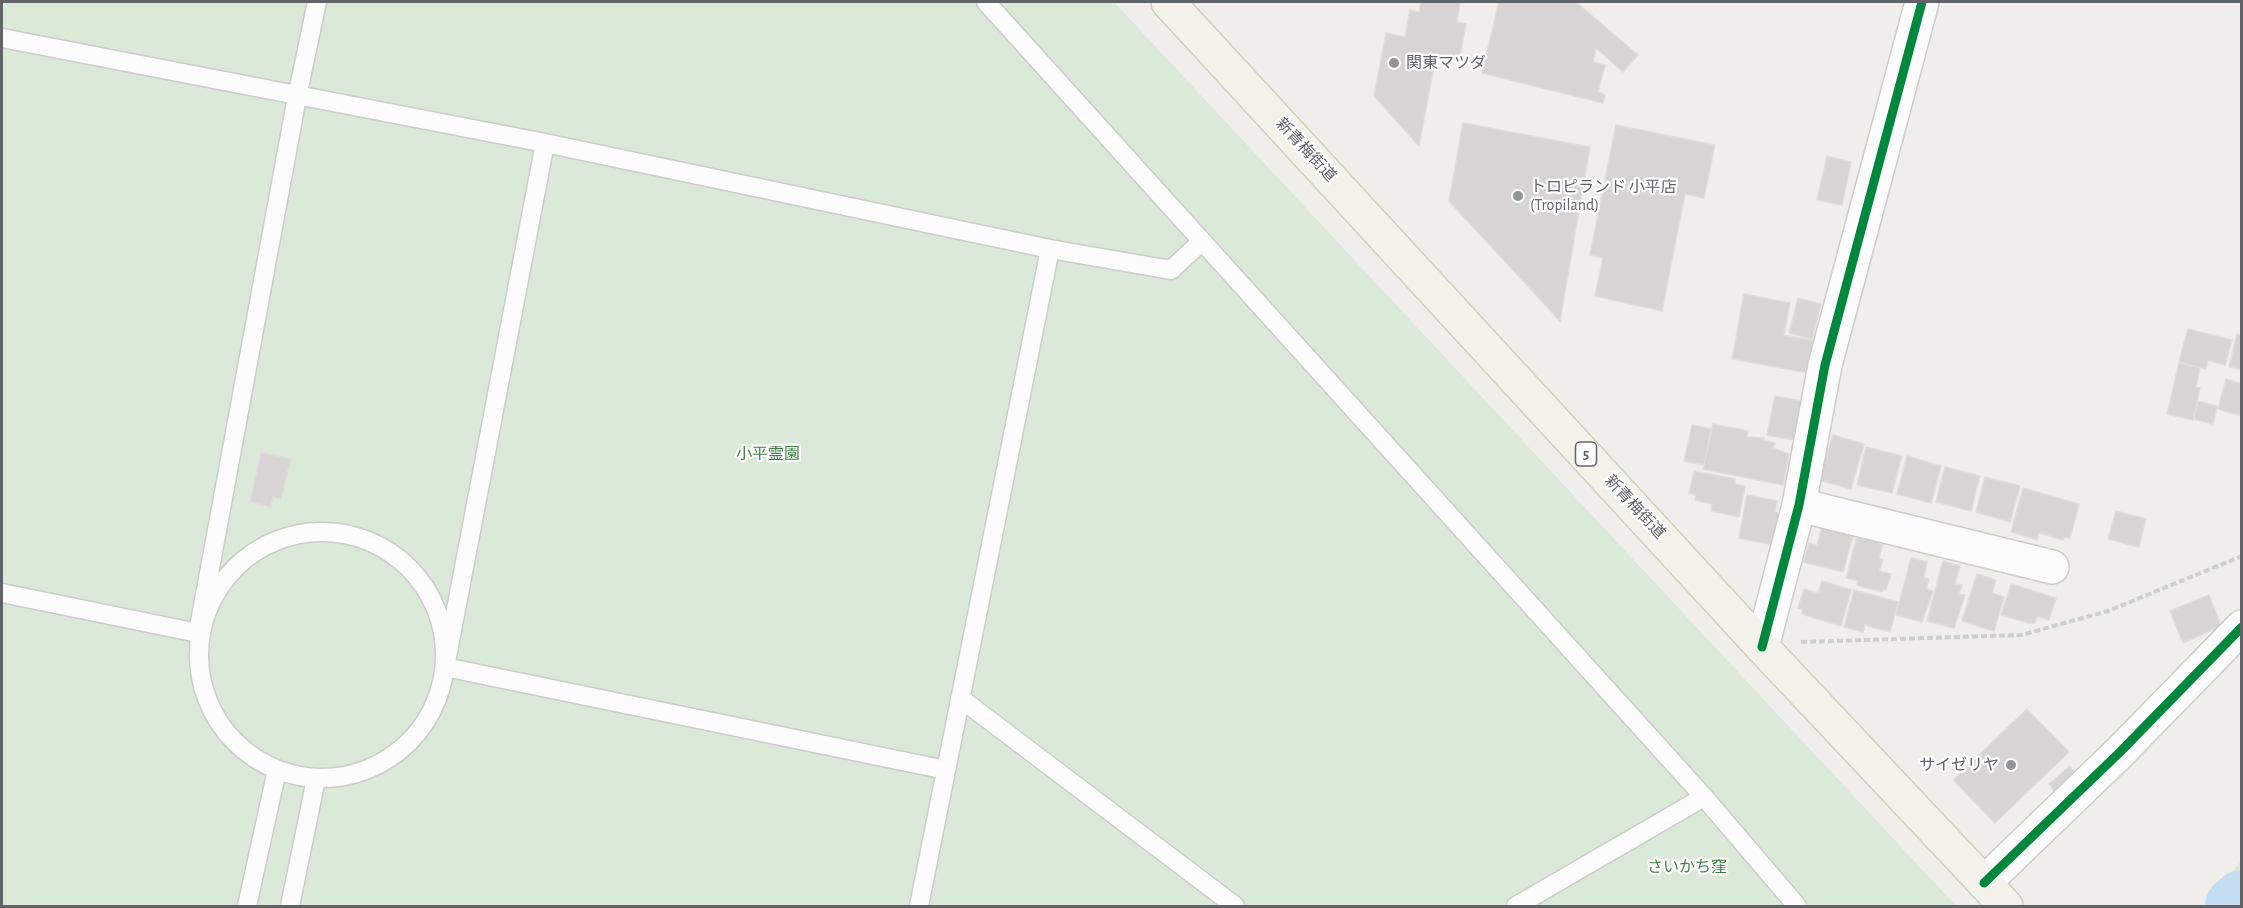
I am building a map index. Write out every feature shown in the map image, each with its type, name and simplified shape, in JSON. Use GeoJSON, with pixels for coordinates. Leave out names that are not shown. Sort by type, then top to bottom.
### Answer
{"type":"FeatureCollection","features":[{"type":"Feature","properties":{"kind":"main road","name":"新青梅街道"},"geometry":{"type":"LineString","coordinates":[[1168,2],[1762,646],[2006,906]]}},
{"type":"Feature","properties":{"kind":"street"},"geometry":{"type":"LineString","coordinates":[[1762,646],[1799,505],[1825,365],[1922,2]]}},
{"type":"Feature","properties":{"kind":"street"},"geometry":{"type":"LineString","coordinates":[[1799,505],[2052,567]]}},
{"type":"Feature","properties":{"kind":"street"},"geometry":{"type":"LineString","coordinates":[[1983,883],[2120,752],[2241,627]]}},
{"type":"Feature","properties":{"kind":"lane"},"geometry":{"type":"LineString","coordinates":[[318,2],[297,97],[198,633],[198,654],[203,691],[220,725],[246,753],[277,770],[316,779],[348,776],[378,766],[404,748],[424,725],[438,697],[545,143]]}},
{"type":"Feature","properties":{"kind":"lane"},"geometry":{"type":"LineString","coordinates":[[986,2],[1704,797],[1797,906]]}},
{"type":"Feature","properties":{"kind":"lane"},"geometry":{"type":"LineString","coordinates":[[2,38],[297,97],[545,143],[1050,249],[1171,270],[1201,242]]}},
{"type":"Feature","properties":{"kind":"lane"},"geometry":{"type":"LineString","coordinates":[[919,906],[1050,249]]}},
{"type":"Feature","properties":{"kind":"lane"},"geometry":{"type":"LineString","coordinates":[[198,633],[218,587],[239,562],[266,545],[297,534],[330,532],[362,538],[382,548],[391,553],[416,576],[434,603],[444,634],[445,667]]}},
{"type":"Feature","properties":{"kind":"lane"},"geometry":{"type":"LineString","coordinates":[[2,593],[198,633]]}},
{"type":"Feature","properties":{"kind":"lane"},"geometry":{"type":"LineString","coordinates":[[445,667],[946,770]]}},
{"type":"Feature","properties":{"kind":"lane"},"geometry":{"type":"LineString","coordinates":[[960,698],[1235,906]]}},
{"type":"Feature","properties":{"kind":"lane"},"geometry":{"type":"LineString","coordinates":[[247,906],[277,770]]}},
{"type":"Feature","properties":{"kind":"lane"},"geometry":{"type":"LineString","coordinates":[[290,906],[316,779]]}},
{"type":"Feature","properties":{"kind":"lane"},"geometry":{"type":"LineString","coordinates":[[1516,906],[1704,797]]}},
{"type":"Feature","properties":{"kind":"path"},"geometry":{"type":"LineString","coordinates":[[1762,646],[1822,639],[2020,635],[2108,610],[2241,556]]}},
{"type":"Feature","properties":{"kind":"green space","name":"小平霊園"},"geometry":{"type":"Polygon","coordinates":[[[2,2],[1114,2],[1956,906],[2,906],[2,2]]]}},
{"type":"Feature","properties":{"kind":"green space"},"geometry":{"type":"Polygon","coordinates":[[[2241,861],[2241,906],[2205,906],[2241,861]]]}},
{"type":"Feature","properties":{"kind":"building"},"geometry":{"type":"Polygon","coordinates":[[[1421,2],[1460,2],[1457,22],[1466,24],[1459,60],[1450,58],[1448,63],[1436,56],[1419,146],[1374,96],[1386,33],[1405,37],[1410,10],[1419,12],[1421,2]]]}},
{"type":"Feature","properties":{"kind":"building"},"geometry":{"type":"Polygon","coordinates":[[[1499,2],[1576,2],[1638,55],[1623,72],[1596,48],[1593,62],[1605,65],[1598,92],[1605,95],[1603,103],[1482,73],[1499,2]]]}},
{"type":"Feature","properties":{"kind":"building"},"geometry":{"type":"Polygon","coordinates":[[[1463,123],[1590,147],[1560,321],[1449,201],[1463,123]]]}},
{"type":"Feature","properties":{"kind":"building"},"geometry":{"type":"Polygon","coordinates":[[[1616,125],[1715,145],[1704,198],[1685,194],[1662,311],[1595,296],[1603,258],[1590,255],[1616,125]]]}},
{"type":"Feature","properties":{"kind":"building"},"geometry":{"type":"Polygon","coordinates":[[[1827,156],[1851,162],[1842,205],[1817,200],[1827,156]]]}},
{"type":"Feature","properties":{"kind":"building"},"geometry":{"type":"Polygon","coordinates":[[[1744,294],[1790,303],[1784,335],[1815,341],[1809,373],[1732,359],[1744,294]]]}},
{"type":"Feature","properties":{"kind":"building"},"geometry":{"type":"Polygon","coordinates":[[[1798,298],[1821,304],[1812,339],[1789,333],[1798,298]]]}},
{"type":"Feature","properties":{"kind":"building"},"geometry":{"type":"Polygon","coordinates":[[[2188,329],[2232,340],[2225,365],[2208,360],[2206,369],[2179,362],[2188,329]]]}},
{"type":"Feature","properties":{"kind":"building"},"geometry":{"type":"Polygon","coordinates":[[[2237,334],[2242,335],[2242,370],[2229,367],[2237,334]]]}},
{"type":"Feature","properties":{"kind":"building"},"geometry":{"type":"Polygon","coordinates":[[[2179,363],[2200,368],[2196,387],[2200,388],[2193,420],[2167,414],[2179,363]]]}},
{"type":"Feature","properties":{"kind":"building"},"geometry":{"type":"Polygon","coordinates":[[[2226,379],[2242,384],[2242,416],[2218,409],[2226,379]]]}},
{"type":"Feature","properties":{"kind":"building"},"geometry":{"type":"Polygon","coordinates":[[[1775,396],[1801,401],[1794,440],[1767,435],[1775,396]]]}},
{"type":"Feature","properties":{"kind":"building"},"geometry":{"type":"Polygon","coordinates":[[[2198,401],[2217,406],[2213,424],[2194,419],[2198,401]]]}},
{"type":"Feature","properties":{"kind":"building"},"geometry":{"type":"Polygon","coordinates":[[[1713,424],[1748,431],[1747,437],[1764,438],[1763,440],[1775,443],[1773,448],[1789,454],[1783,485],[1703,469],[1713,424]]]}},
{"type":"Feature","properties":{"kind":"building"},"geometry":{"type":"Polygon","coordinates":[[[1692,425],[1711,429],[1704,465],[1684,461],[1692,425]]]}},
{"type":"Feature","properties":{"kind":"building"},"geometry":{"type":"Polygon","coordinates":[[[1833,435],[1864,444],[1851,489],[1819,480],[1833,435]]]}},
{"type":"Feature","properties":{"kind":"building"},"geometry":{"type":"Polygon","coordinates":[[[1866,447],[1902,456],[1892,493],[1857,485],[1866,447]]]}},
{"type":"Feature","properties":{"kind":"building"},"geometry":{"type":"Polygon","coordinates":[[[261,452],[291,459],[281,499],[273,497],[271,507],[250,502],[261,452]]]}},
{"type":"Feature","properties":{"kind":"building"},"geometry":{"type":"Polygon","coordinates":[[[1907,456],[1941,466],[1931,503],[1897,494],[1907,456]]]}},
{"type":"Feature","properties":{"kind":"building"},"geometry":{"type":"Polygon","coordinates":[[[1945,467],[1980,476],[1971,511],[1936,502],[1945,467]]]}},
{"type":"Feature","properties":{"kind":"building"},"geometry":{"type":"Polygon","coordinates":[[[1694,471],[1735,479],[1735,484],[1745,486],[1739,517],[1711,511],[1712,504],[1695,500],[1696,495],[1689,493],[1694,471]]]}},
{"type":"Feature","properties":{"kind":"building"},"geometry":{"type":"Polygon","coordinates":[[[1985,477],[2020,486],[2010,522],[1976,512],[1985,477]]]}},
{"type":"Feature","properties":{"kind":"building"},"geometry":{"type":"Polygon","coordinates":[[[2023,488],[2079,504],[2070,538],[2064,537],[2063,540],[2039,533],[2037,540],[2011,532],[2023,488]]]}},
{"type":"Feature","properties":{"kind":"building"},"geometry":{"type":"Polygon","coordinates":[[[1747,495],[1777,501],[1775,512],[1780,513],[1774,545],[1739,538],[1747,495]]]}},
{"type":"Feature","properties":{"kind":"building"},"geometry":{"type":"Polygon","coordinates":[[[2116,511],[2146,519],[2139,547],[2108,539],[2116,511]]]}},
{"type":"Feature","properties":{"kind":"building"},"geometry":{"type":"Polygon","coordinates":[[[1822,527],[1853,535],[1843,572],[1804,562],[1809,543],[1817,545],[1822,527]]]}},
{"type":"Feature","properties":{"kind":"building"},"geometry":{"type":"Polygon","coordinates":[[[1857,537],[1883,544],[1879,558],[1883,560],[1879,571],[1891,574],[1886,590],[1883,589],[1882,592],[1857,585],[1858,581],[1846,578],[1857,537]]]}},
{"type":"Feature","properties":{"kind":"building"},"geometry":{"type":"Polygon","coordinates":[[[1911,558],[1927,562],[1924,578],[1929,579],[1926,589],[1933,591],[1922,622],[1896,615],[1911,558]]]}},
{"type":"Feature","properties":{"kind":"building"},"geometry":{"type":"Polygon","coordinates":[[[1943,561],[1960,566],[1955,584],[1962,585],[1959,594],[1965,595],[1954,628],[1927,621],[1943,561]]]}},
{"type":"Feature","properties":{"kind":"building"},"geometry":{"type":"Polygon","coordinates":[[[1977,574],[1996,580],[1992,593],[2004,597],[1994,631],[1962,621],[1977,574]]]}},
{"type":"Feature","properties":{"kind":"building"},"geometry":{"type":"Polygon","coordinates":[[[1822,581],[1851,590],[1841,626],[1802,614],[1803,609],[1798,608],[1804,589],[1818,593],[1822,581]]]}},
{"type":"Feature","properties":{"kind":"building"},"geometry":{"type":"Polygon","coordinates":[[[2011,584],[2056,598],[2049,620],[2037,616],[2035,623],[2028,623],[2001,615],[2011,584]]]}},
{"type":"Feature","properties":{"kind":"building"},"geometry":{"type":"Polygon","coordinates":[[[1854,590],[1898,602],[1890,632],[1865,625],[1863,632],[1844,627],[1854,590]]]}},
{"type":"Feature","properties":{"kind":"building"},"geometry":{"type":"Polygon","coordinates":[[[2209,595],[2221,626],[2183,643],[2170,611],[2209,595]]]}},
{"type":"Feature","properties":{"kind":"building"},"geometry":{"type":"Polygon","coordinates":[[[2027,709],[2069,752],[1995,823],[1953,780],[2027,709]]]}},
{"type":"Feature","properties":{"kind":"building"},"geometry":{"type":"Polygon","coordinates":[[[2070,766],[2076,773],[2055,792],[2049,784],[2070,766]]]}},
{"type":"Feature","properties":{"kind":"waterway"},"geometry":{"type":"LineString","coordinates":[[2235,906],[2242,900]]}},
{"type":"Feature","properties":{"kind":"cycle path"},"geometry":{"type":"LineString","coordinates":[[1762,647],[1799,505],[1825,365],[1922,2]]}},
{"type":"Feature","properties":{"kind":"cycle path"},"geometry":{"type":"LineString","coordinates":[[1984,883],[2120,752],[2242,627]]}},
{"type":"Feature","properties":{"kind":"place","name":"関東マツダ"},"geometry":{"type":"Point","coordinates":[1394,63]}},
{"type":"Feature","properties":{"kind":"place","name":"トロピランド 小平店 (Tropiland)"},"geometry":{"type":"Point","coordinates":[1518,196]}},
{"type":"Feature","properties":{"kind":"place","name":"サイゼリヤ"},"geometry":{"type":"Point","coordinates":[2011,765]}},
{"type":"Feature","properties":{"kind":"park label","name":"さいかち窪"},"geometry":{"type":"Point","coordinates":[1687,867]}}]}
